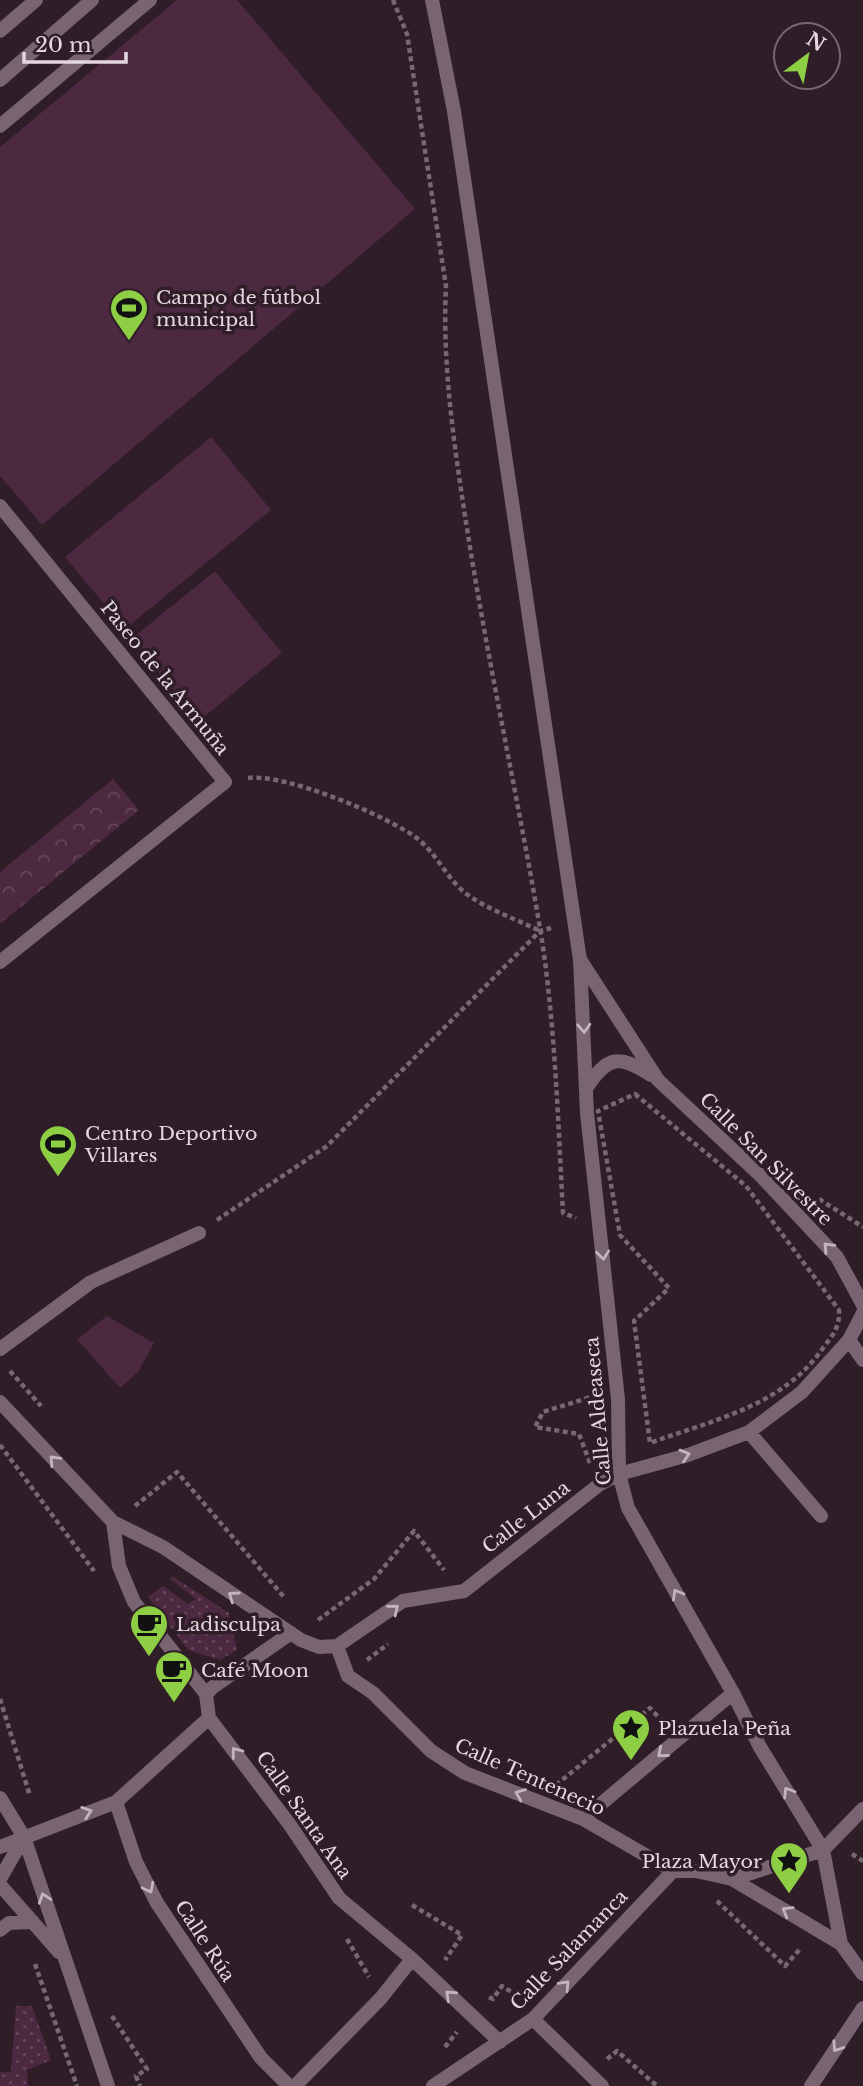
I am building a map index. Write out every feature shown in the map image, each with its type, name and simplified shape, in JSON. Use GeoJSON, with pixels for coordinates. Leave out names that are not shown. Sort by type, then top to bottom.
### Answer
{"type":"FeatureCollection","features":[{"type":"Feature","properties":{"kind":"street"},"geometry":{"type":"LineString","coordinates":[[0,31],[36,0]]}},
{"type":"Feature","properties":{"kind":"street"},"geometry":{"type":"LineString","coordinates":[[60,28],[76,0]]}},
{"type":"Feature","properties":{"kind":"street"},"geometry":{"type":"LineString","coordinates":[[0,80],[92,0]]}},
{"type":"Feature","properties":{"kind":"street"},"geometry":{"type":"LineString","coordinates":[[0,126],[150,0]]}},
{"type":"Feature","properties":{"kind":"street","name":"Calle Aldeaseca"},"geometry":{"type":"LineString","coordinates":[[432,0],[454,111],[580,960],[587,1087],[618,1399],[619,1474],[628,1508],[733,1693],[760,1747],[823,1850]]}},
{"type":"Feature","properties":{"kind":"street","name":"Paseo de la Armuña"},"geometry":{"type":"LineString","coordinates":[[0,506],[225,782],[0,962]]}},
{"type":"Feature","properties":{"kind":"street","name":"Calle San Silvestre"},"geometry":{"type":"LineString","coordinates":[[580,960],[657,1080]]}},
{"type":"Feature","properties":{"kind":"street","name":"Calle San Silvestre"},"geometry":{"type":"LineString","coordinates":[[587,1087],[597,1072],[610,1061],[629,1060],[657,1080],[761,1176],[836,1257],[863,1305]]}},
{"type":"Feature","properties":{"kind":"street"},"geometry":{"type":"LineString","coordinates":[[0,1349],[91,1282],[199,1233]]}},
{"type":"Feature","properties":{"kind":"street"},"geometry":{"type":"LineString","coordinates":[[863,1312],[849,1340],[863,1360]]}},
{"type":"Feature","properties":{"kind":"street","name":"Calle Luna"},"geometry":{"type":"LineString","coordinates":[[337,1646],[403,1601],[464,1591],[600,1484],[619,1474],[688,1455],[749,1432],[802,1392],[849,1340]]}},
{"type":"Feature","properties":{"kind":"street"},"geometry":{"type":"LineString","coordinates":[[0,1402],[113,1522],[163,1547],[290,1633],[318,1647],[337,1646]]}},
{"type":"Feature","properties":{"kind":"street"},"geometry":{"type":"LineString","coordinates":[[749,1432],[821,1516]]}},
{"type":"Feature","properties":{"kind":"street"},"geometry":{"type":"LineString","coordinates":[[0,1847],[116,1802],[209,1718],[206,1694],[134,1602],[119,1566],[113,1522]]}},
{"type":"Feature","properties":{"kind":"street"},"geometry":{"type":"LineString","coordinates":[[206,1694],[290,1633]]}},
{"type":"Feature","properties":{"kind":"street","name":"Calle Tentenecio"},"geometry":{"type":"LineString","coordinates":[[337,1646],[348,1676],[373,1693],[431,1751],[465,1773],[583,1819],[673,1871]]}},
{"type":"Feature","properties":{"kind":"street"},"geometry":{"type":"LineString","coordinates":[[583,1819],[733,1693]]}},
{"type":"Feature","properties":{"kind":"street","name":"Calle Santa Ana"},"geometry":{"type":"LineString","coordinates":[[209,1718],[290,1825],[339,1898],[412,1959],[500,2042]]}},
{"type":"Feature","properties":{"kind":"street"},"geometry":{"type":"LineString","coordinates":[[0,1798],[24,1837],[108,2086]]}},
{"type":"Feature","properties":{"kind":"street","name":"Calle Rúa"},"geometry":{"type":"LineString","coordinates":[[116,1802],[136,1862],[157,1903],[261,2058],[289,2086]]}},
{"type":"Feature","properties":{"kind":"street"},"geometry":{"type":"LineString","coordinates":[[732,1879],[823,1850],[863,1809]]}},
{"type":"Feature","properties":{"kind":"street"},"geometry":{"type":"LineString","coordinates":[[0,1879],[24,1837]]}},
{"type":"Feature","properties":{"kind":"street"},"geometry":{"type":"LineString","coordinates":[[823,1850],[841,1944]]}},
{"type":"Feature","properties":{"kind":"street"},"geometry":{"type":"LineString","coordinates":[[673,1871],[696,1871],[732,1879],[841,1944],[863,1974]]}},
{"type":"Feature","properties":{"kind":"street","name":"Calle Salamanca"},"geometry":{"type":"LineString","coordinates":[[434,2086],[533,2019],[673,1871]]}},
{"type":"Feature","properties":{"kind":"street"},"geometry":{"type":"LineString","coordinates":[[0,1885],[64,1958]]}},
{"type":"Feature","properties":{"kind":"street"},"geometry":{"type":"LineString","coordinates":[[0,1930],[9,1923],[33,1922]]}},
{"type":"Feature","properties":{"kind":"street"},"geometry":{"type":"LineString","coordinates":[[295,2086],[381,1998],[412,1959]]}},
{"type":"Feature","properties":{"kind":"street"},"geometry":{"type":"LineString","coordinates":[[811,2086],[863,2008]]}},
{"type":"Feature","properties":{"kind":"street"},"geometry":{"type":"LineString","coordinates":[[533,2019],[602,2086]]}},
{"type":"Feature","properties":{"kind":"path"},"geometry":{"type":"LineString","coordinates":[[393,0],[407,34],[446,286],[444,321],[455,453],[482,630],[540,931],[556,1093],[563,1213],[600,1234],[620,1235],[669,1288],[634,1321],[650,1443],[766,1401],[808,1370],[840,1325],[839,1310],[746,1186],[635,1094],[598,1111],[620,1235]]}},
{"type":"Feature","properties":{"kind":"path"},"geometry":{"type":"LineString","coordinates":[[225,782],[260,776],[298,785],[359,807],[418,839],[466,894],[540,931]]}},
{"type":"Feature","properties":{"kind":"path"},"geometry":{"type":"LineString","coordinates":[[199,1233],[327,1146],[540,931],[574,922]]}},
{"type":"Feature","properties":{"kind":"path"},"geometry":{"type":"LineString","coordinates":[[21,1362],[10,1371],[45,1410]]}},
{"type":"Feature","properties":{"kind":"path"},"geometry":{"type":"LineString","coordinates":[[600,1395],[543,1412],[535,1427],[579,1434],[600,1484]]}},
{"type":"Feature","properties":{"kind":"path"},"geometry":{"type":"LineString","coordinates":[[0,1445],[102,1581]]}},
{"type":"Feature","properties":{"kind":"path"},"geometry":{"type":"LineString","coordinates":[[131,1509],[177,1472],[292,1606]]}},
{"type":"Feature","properties":{"kind":"path"},"geometry":{"type":"LineString","coordinates":[[309,1627],[374,1579],[414,1531],[446,1573]]}},
{"type":"Feature","properties":{"kind":"path"},"geometry":{"type":"LineString","coordinates":[[373,1672],[363,1663],[392,1641]]}},
{"type":"Feature","properties":{"kind":"path"},"geometry":{"type":"LineString","coordinates":[[0,1699],[30,1798]]}},
{"type":"Feature","properties":{"kind":"path"},"geometry":{"type":"LineString","coordinates":[[540,1802],[548,1791],[650,1707],[667,1726]]}},
{"type":"Feature","properties":{"kind":"path"},"geometry":{"type":"LineString","coordinates":[[856,1843],[849,1852],[863,1861]]}},
{"type":"Feature","properties":{"kind":"path"},"geometry":{"type":"LineString","coordinates":[[711,1896],[785,1966],[799,1948],[809,1955]]}},
{"type":"Feature","properties":{"kind":"path"},"geometry":{"type":"LineString","coordinates":[[412,1905],[462,1935],[443,1962]]}},
{"type":"Feature","properties":{"kind":"path"},"geometry":{"type":"LineString","coordinates":[[34,1961],[77,2086]]}},
{"type":"Feature","properties":{"kind":"path"},"geometry":{"type":"LineString","coordinates":[[482,1993],[493,1999],[502,1986],[523,2000]]}},
{"type":"Feature","properties":{"kind":"path"},"geometry":{"type":"LineString","coordinates":[[439,2055],[463,2024]]}},
{"type":"Feature","properties":{"kind":"green space","name":"Campo de fútbol municipal"},"geometry":{"type":"Polygon","coordinates":[[[177,0],[237,0],[415,209],[42,525],[0,476],[0,147],[177,0]]]}},
{"type":"Feature","properties":{"kind":"green space"},"geometry":{"type":"Polygon","coordinates":[[[211,437],[271,510],[125,629],[65,557],[211,437]]]}},
{"type":"Feature","properties":{"kind":"green space"},"geometry":{"type":"Polygon","coordinates":[[[215,571],[282,653],[199,721],[131,639],[215,571]]]}},
{"type":"Feature","properties":{"kind":"green space"},"geometry":{"type":"Polygon","coordinates":[[[113,779],[139,810],[0,924],[0,872],[113,779]]]}},
{"type":"Feature","properties":{"kind":"green space"},"geometry":{"type":"Polygon","coordinates":[[[107,1316],[154,1343],[138,1372],[120,1388],[77,1339],[107,1316]]]}},
{"type":"Feature","properties":{"kind":"green space"},"geometry":{"type":"Polygon","coordinates":[[[172,1576],[229,1613],[237,1650],[220,1660],[188,1650],[148,1597],[163,1586],[188,1604],[196,1599],[170,1579],[172,1576]]]}},
{"type":"Feature","properties":{"kind":"green space"},"geometry":{"type":"Polygon","coordinates":[[[16,2006],[32,2006],[51,2060],[27,2070],[28,2086],[0,2086],[0,2072],[11,2072],[16,2006]]]}},
{"type":"Feature","properties":{"kind":"place","name":"Campo de fútbol municipal"},"geometry":{"type":"Point","coordinates":[129,342]}},
{"type":"Feature","properties":{"kind":"place","name":"Centro Deportivo Villares"},"geometry":{"type":"Point","coordinates":[58,1178]}},
{"type":"Feature","properties":{"kind":"place","name":"Ladisculpa"},"geometry":{"type":"Point","coordinates":[149,1658]}},
{"type":"Feature","properties":{"kind":"place","name":"Café Moon"},"geometry":{"type":"Point","coordinates":[174,1704]}},
{"type":"Feature","properties":{"kind":"place","name":"Plazuela Peña"},"geometry":{"type":"Point","coordinates":[631,1762]}},
{"type":"Feature","properties":{"kind":"place","name":"Plaza Mayor"},"geometry":{"type":"Point","coordinates":[789,1895]}}]}
